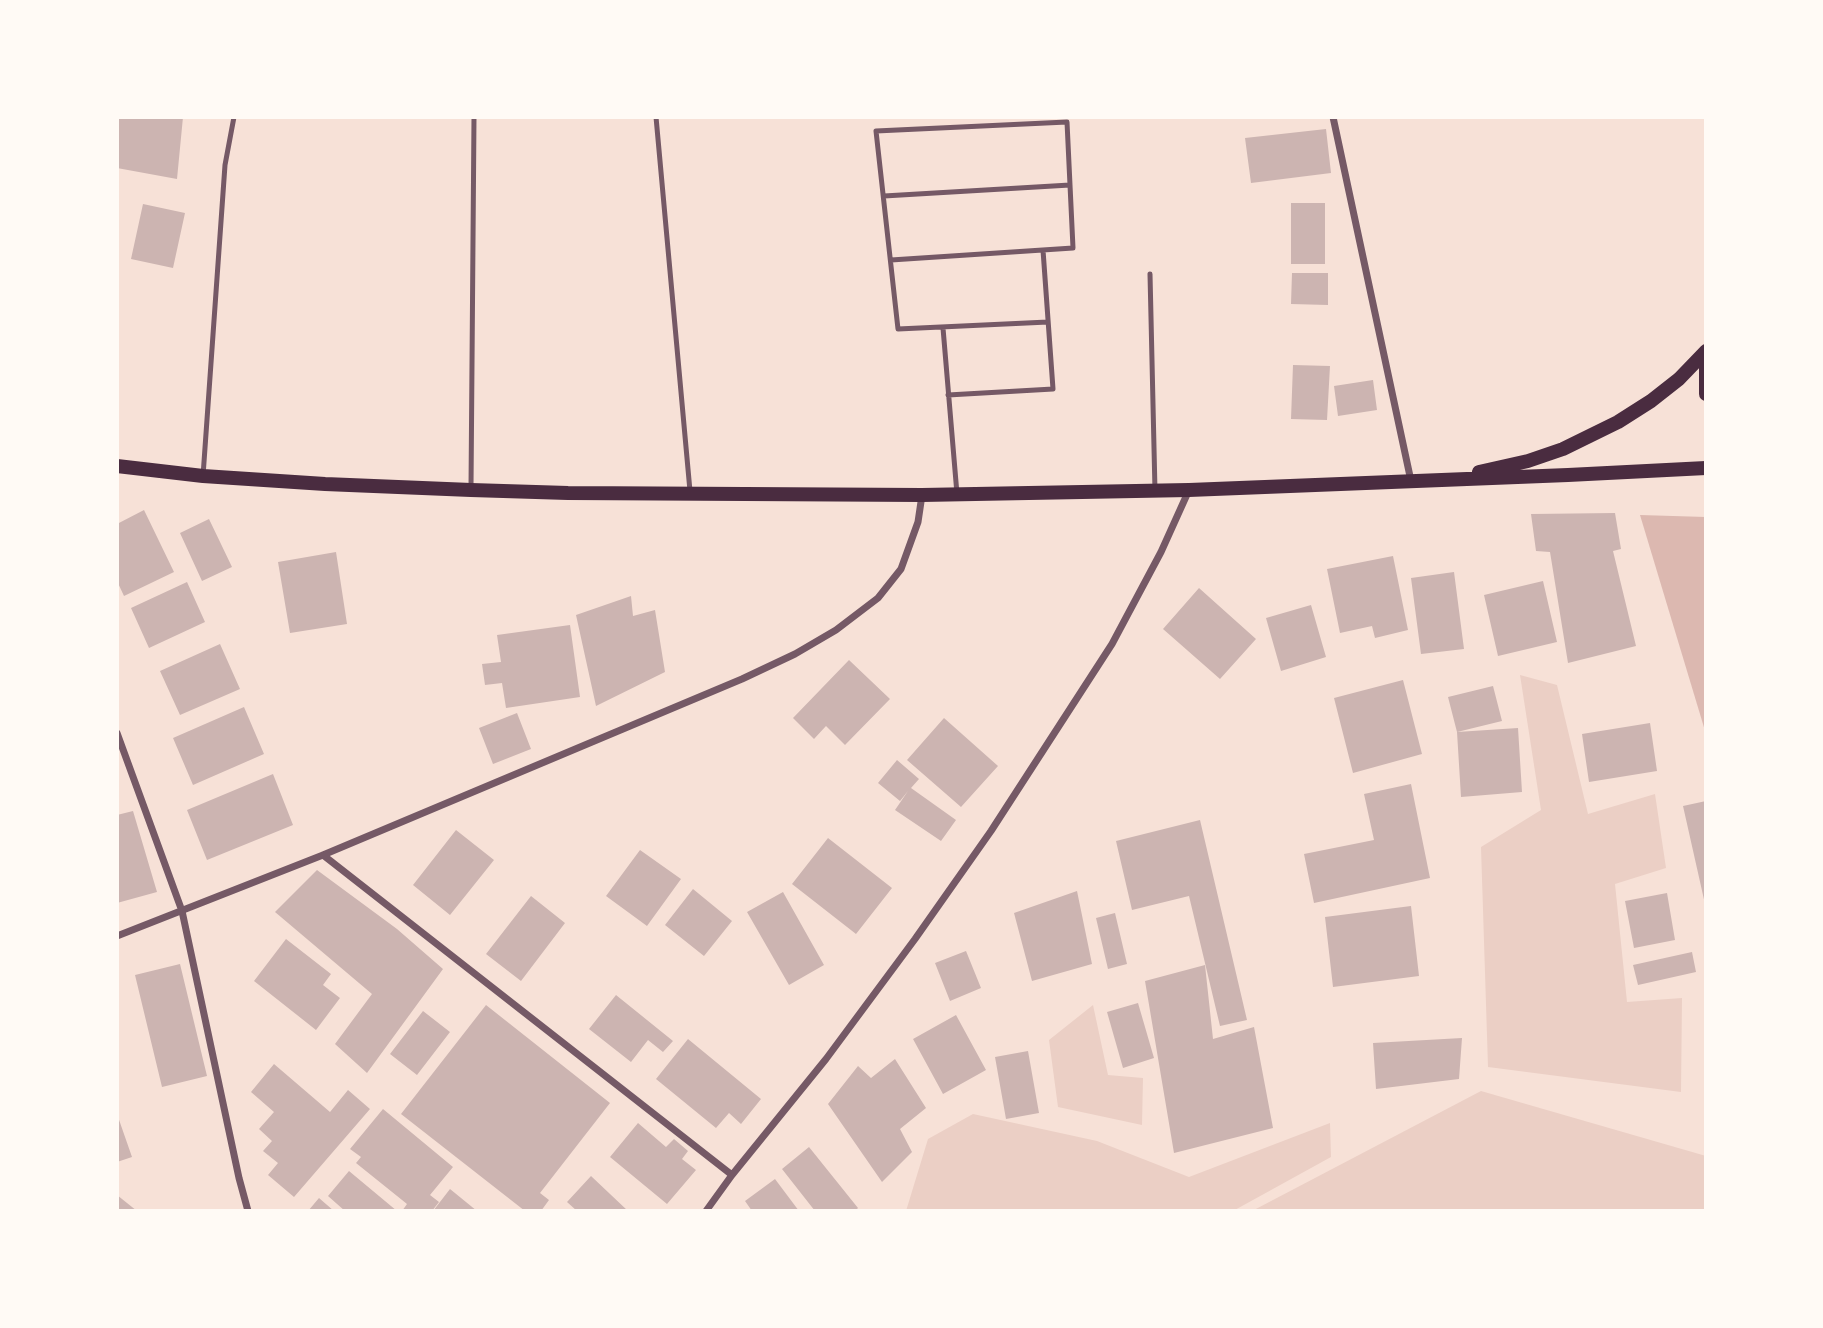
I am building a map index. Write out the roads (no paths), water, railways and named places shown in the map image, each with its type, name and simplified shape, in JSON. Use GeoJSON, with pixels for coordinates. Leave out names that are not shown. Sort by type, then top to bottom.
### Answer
{"type":"FeatureCollection","features":[{"type":"Feature","properties":{"kind":"main road"},"geometry":{"type":"LineString","coordinates":[[1411,481],[1481,471],[1528,461],[1563,449],[1618,422],[1651,401],[1679,379],[1706,351]]}},
{"type":"Feature","properties":{"kind":"main road"},"geometry":{"type":"LineString","coordinates":[[1706,368],[1706,394]]}},
{"type":"Feature","properties":{"kind":"main road"},"geometry":{"type":"LineString","coordinates":[[117,466],[202,476],[471,490],[922,495],[1189,490],[1706,468]]}},
{"type":"Feature","properties":{"kind":"street"},"geometry":{"type":"LineString","coordinates":[[1333,117],[1411,481]]}},
{"type":"Feature","properties":{"kind":"street"},"geometry":{"type":"LineString","coordinates":[[706,1211],[826,1059],[915,939],[990,831],[1112,644],[1161,552],[1189,490]]}},
{"type":"Feature","properties":{"kind":"street"},"geometry":{"type":"LineString","coordinates":[[117,936],[323,855],[742,679],[795,654],[836,630],[878,598],[901,569],[918,522],[922,495]]}},
{"type":"Feature","properties":{"kind":"street"},"geometry":{"type":"LineString","coordinates":[[117,733],[182,911],[248,1211]]}},
{"type":"Feature","properties":{"kind":"street"},"geometry":{"type":"LineString","coordinates":[[323,855],[733,1175]]}},
{"type":"Feature","properties":{"kind":"lane"},"geometry":{"type":"LineString","coordinates":[[202,476],[225,165],[234,117]]}},
{"type":"Feature","properties":{"kind":"lane"},"geometry":{"type":"LineString","coordinates":[[471,490],[474,117]]}},
{"type":"Feature","properties":{"kind":"lane"},"geometry":{"type":"LineString","coordinates":[[656,117],[690,494]]}},
{"type":"Feature","properties":{"kind":"lane"},"geometry":{"type":"LineString","coordinates":[[891,260],[1073,248],[1068,121],[876,131],[898,329],[1048,322]]}},
{"type":"Feature","properties":{"kind":"lane"},"geometry":{"type":"LineString","coordinates":[[884,196],[1070,185]]}},
{"type":"Feature","properties":{"kind":"lane"},"geometry":{"type":"LineString","coordinates":[[948,395],[1053,389],[1043,250]]}},
{"type":"Feature","properties":{"kind":"lane"},"geometry":{"type":"LineString","coordinates":[[1150,274],[1155,491]]}},
{"type":"Feature","properties":{"kind":"lane"},"geometry":{"type":"LineString","coordinates":[[943,328],[957,494]]}}]}
